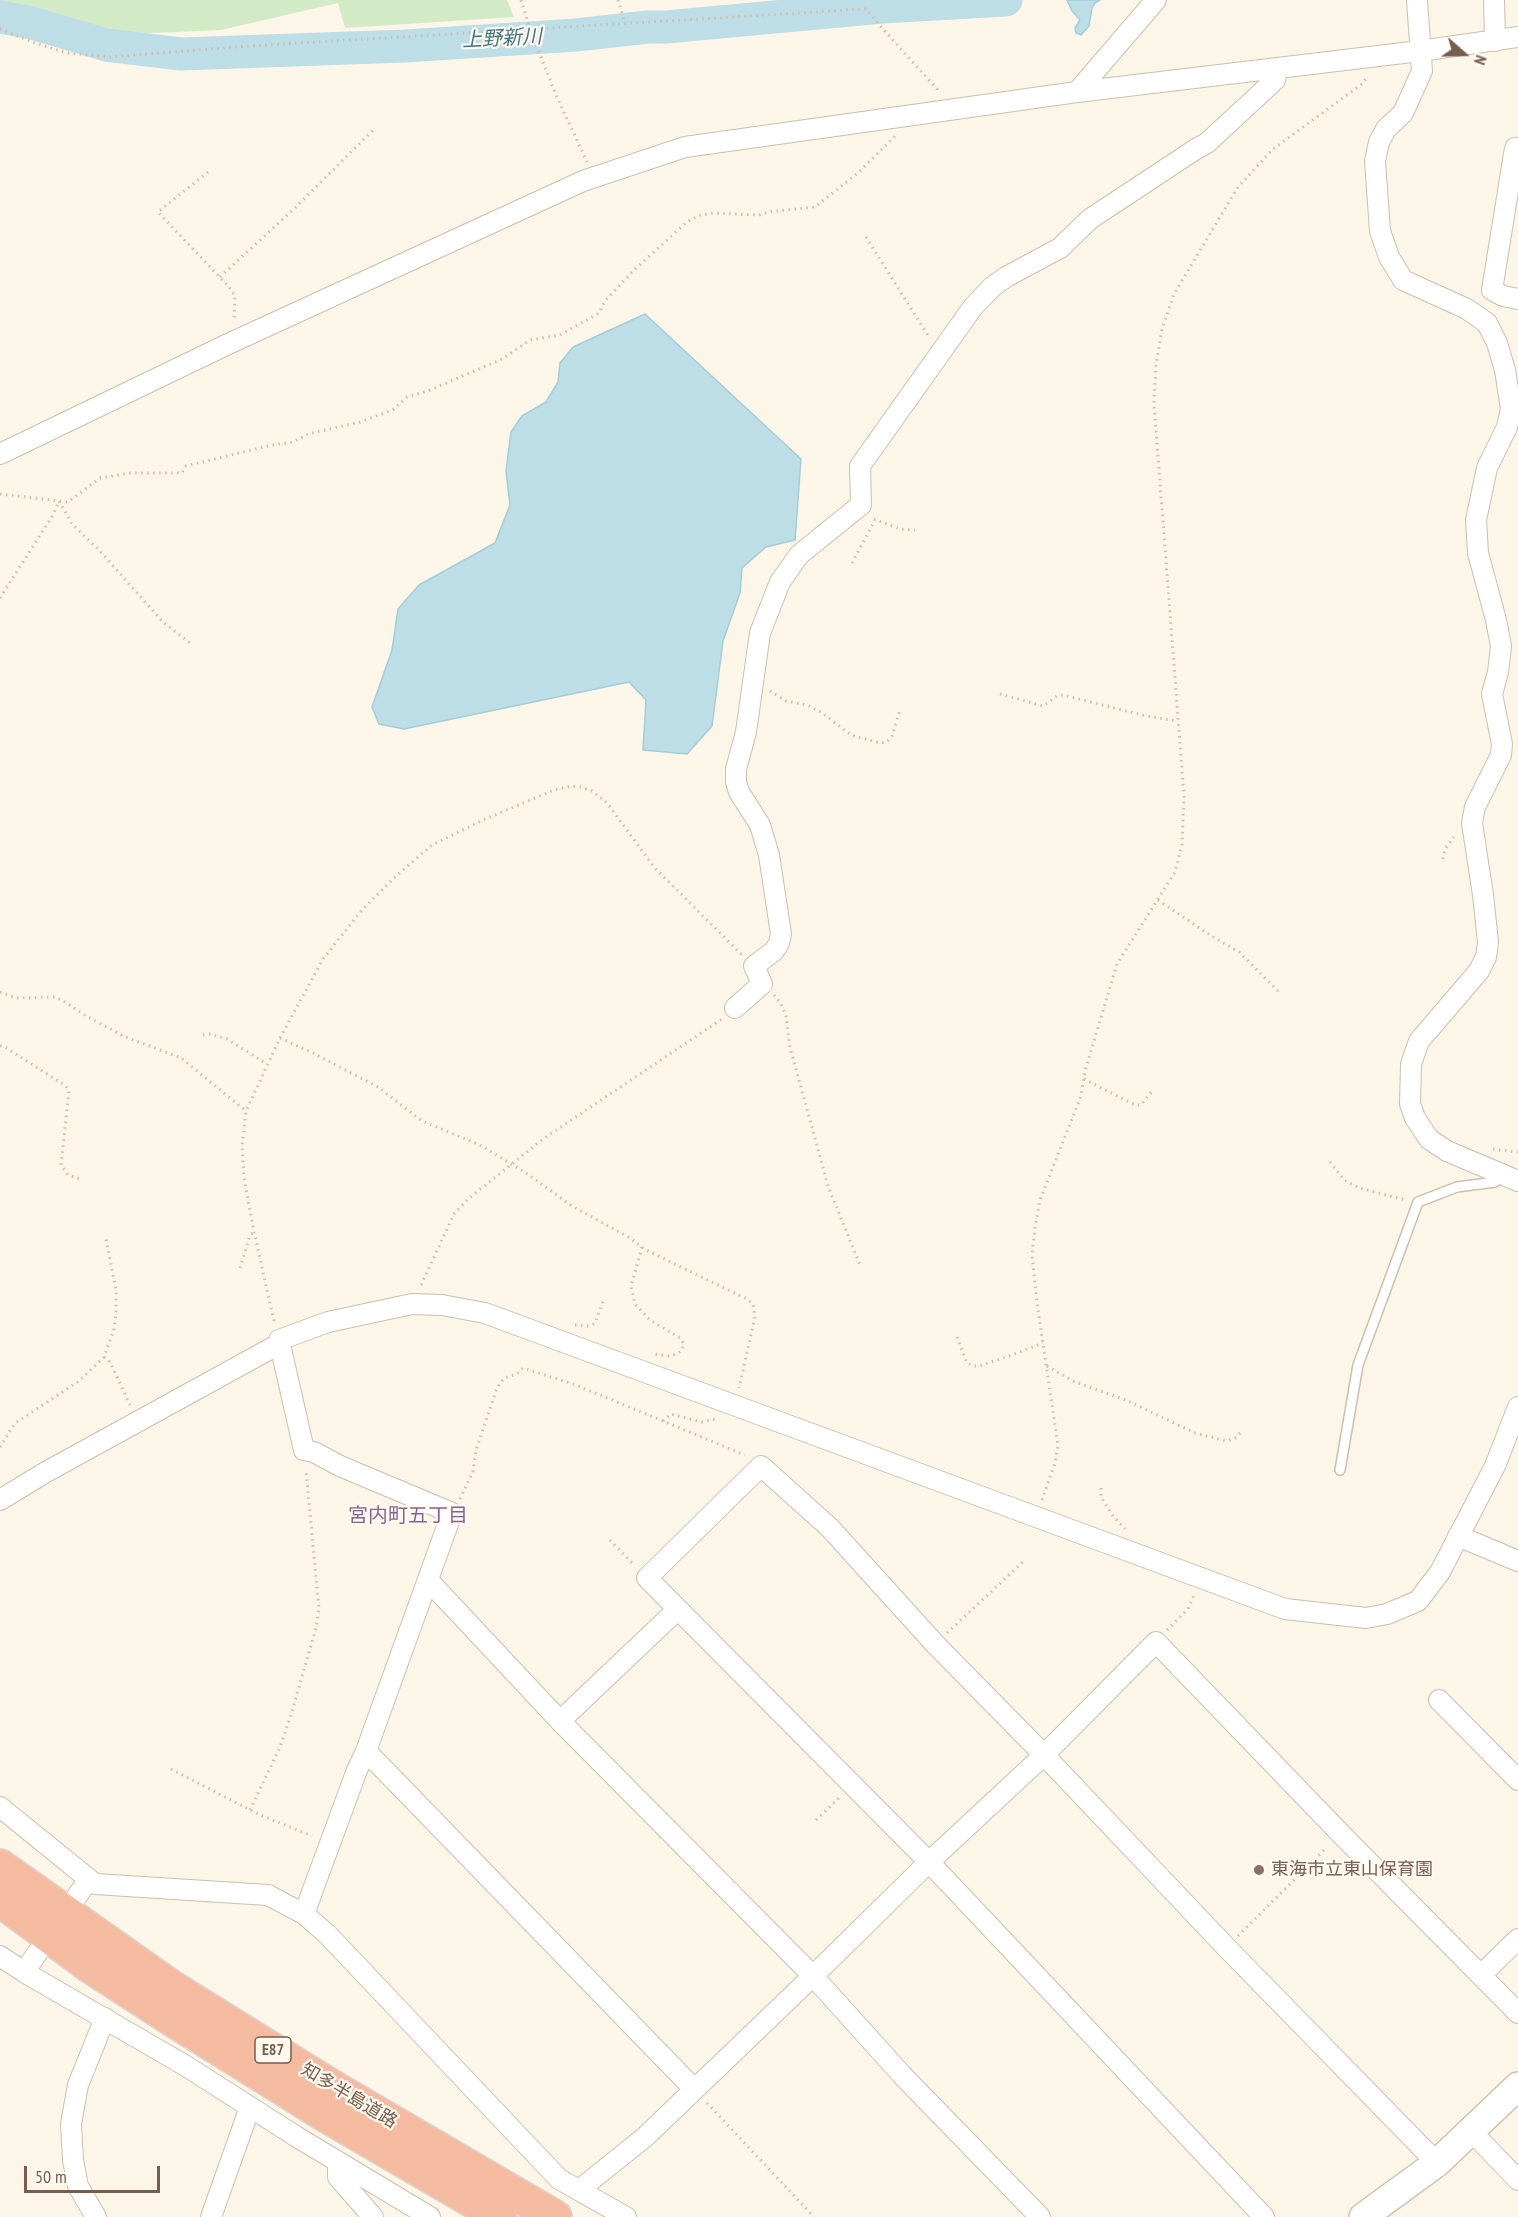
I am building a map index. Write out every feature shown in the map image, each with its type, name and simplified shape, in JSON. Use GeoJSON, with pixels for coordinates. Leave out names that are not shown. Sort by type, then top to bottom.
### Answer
{"type":"FeatureCollection","features":[{"type":"Feature","properties":{"kind":"highway","name":"知多半島道路"},"geometry":{"type":"LineString","coordinates":[[0,1866],[170,1986],[341,2092],[555,2217]]}},
{"type":"Feature","properties":{"kind":"highway","name":"知多半島道路"},"geometry":{"type":"LineString","coordinates":[[0,1900],[91,1966],[176,2022],[336,2121],[500,2217]]}},
{"type":"Feature","properties":{"kind":"street"},"geometry":{"type":"LineString","coordinates":[[1077,92],[1156,0]]}},
{"type":"Feature","properties":{"kind":"street"},"geometry":{"type":"LineString","coordinates":[[1417,0],[1422,71],[1403,113],[1386,129],[1379,142],[1376,161],[1380,231],[1389,257],[1403,280],[1467,309],[1487,323],[1497,343],[1505,370],[1511,409],[1507,427],[1487,468],[1476,520],[1478,553],[1501,646],[1498,672],[1492,694],[1502,744],[1501,755],[1475,807],[1472,823],[1485,907],[1488,942],[1486,957],[1479,971],[1419,1041],[1411,1064],[1410,1104],[1415,1118],[1429,1139],[1447,1151],[1510,1177]]}},
{"type":"Feature","properties":{"kind":"street"},"geometry":{"type":"LineString","coordinates":[[1494,0],[1495,41]]}},
{"type":"Feature","properties":{"kind":"street"},"geometry":{"type":"LineString","coordinates":[[0,454],[237,340],[595,177],[685,147],[1077,92],[1518,37]]}},
{"type":"Feature","properties":{"kind":"street"},"geometry":{"type":"LineString","coordinates":[[735,1008],[779,943],[780,934],[769,855],[760,825],[739,792],[736,769],[746,732],[760,633],[780,582],[799,555],[861,505],[860,466],[973,307],[992,287],[1060,248],[1090,219],[1207,143],[1275,80],[1276,68]]}},
{"type":"Feature","properties":{"kind":"street"},"geometry":{"type":"LineString","coordinates":[[1518,148],[1515,148],[1492,290],[1503,296],[1518,298]]}},
{"type":"Feature","properties":{"kind":"street"},"geometry":{"type":"LineString","coordinates":[[0,1500],[279,1342],[328,1322],[412,1304],[442,1305],[485,1313],[1285,1609],[1366,1618],[1387,1614],[1418,1601],[1440,1572],[1495,1466],[1518,1407]]}},
{"type":"Feature","properties":{"kind":"street"},"geometry":{"type":"LineString","coordinates":[[279,1342],[304,1450],[314,1452],[340,1466],[452,1513],[304,1914]]}},
{"type":"Feature","properties":{"kind":"street"},"geometry":{"type":"LineString","coordinates":[[1264,2217],[929,1862],[647,1578],[761,1466],[830,1528],[935,1644],[1437,2163]]}},
{"type":"Feature","properties":{"kind":"street"},"geometry":{"type":"LineString","coordinates":[[1458,1536],[1518,1561]]}},
{"type":"Feature","properties":{"kind":"street"},"geometry":{"type":"LineString","coordinates":[[428,1580],[560,1721],[813,1976],[902,2075],[1040,2217]]}},
{"type":"Feature","properties":{"kind":"street"},"geometry":{"type":"LineString","coordinates":[[560,1721],[677,1610]]}},
{"type":"Feature","properties":{"kind":"street"},"geometry":{"type":"LineString","coordinates":[[579,2190],[645,2137],[929,1862],[1044,1755],[1156,1642],[1518,2013]]}},
{"type":"Feature","properties":{"kind":"street"},"geometry":{"type":"LineString","coordinates":[[1439,1700],[1518,1780]]}},
{"type":"Feature","properties":{"kind":"street"},"geometry":{"type":"LineString","coordinates":[[366,1751],[694,2089]]}},
{"type":"Feature","properties":{"kind":"street"},"geometry":{"type":"LineString","coordinates":[[0,1807],[95,1884],[268,1895],[304,1914],[327,1934],[559,2179],[626,2217]]}},
{"type":"Feature","properties":{"kind":"street"},"geometry":{"type":"LineString","coordinates":[[75,1899],[89,1879]]}},
{"type":"Feature","properties":{"kind":"street"},"geometry":{"type":"LineString","coordinates":[[1481,1975],[1518,1939]]}},
{"type":"Feature","properties":{"kind":"street"},"geometry":{"type":"LineString","coordinates":[[24,1972],[38,1952]]}},
{"type":"Feature","properties":{"kind":"street"},"geometry":{"type":"LineString","coordinates":[[0,1956],[430,2217]]}},
{"type":"Feature","properties":{"kind":"street"},"geometry":{"type":"LineString","coordinates":[[96,2217],[78,2186],[73,2160],[71,2124],[78,2085],[105,2018]]}},
{"type":"Feature","properties":{"kind":"street"},"geometry":{"type":"LineString","coordinates":[[1382,2217],[1518,2086]]}},
{"type":"Feature","properties":{"kind":"street"},"geometry":{"type":"LineString","coordinates":[[211,2217],[250,2107]]}},
{"type":"Feature","properties":{"kind":"street"},"geometry":{"type":"LineString","coordinates":[[1471,2131],[1518,2180]]}},
{"type":"Feature","properties":{"kind":"street"},"geometry":{"type":"LineString","coordinates":[[338,2162],[338,2177],[373,2217]]}},
{"type":"Feature","properties":{"kind":"street"},"geometry":{"type":"LineString","coordinates":[[1363,2217],[1437,2163]]}},
{"type":"Feature","properties":{"kind":"lane"},"geometry":{"type":"LineString","coordinates":[[1340,1470],[1358,1365],[1418,1202],[1457,1187],[1495,1182],[1510,1177]]}},
{"type":"Feature","properties":{"kind":"path"},"geometry":{"type":"LineString","coordinates":[[521,0],[556,95],[595,177]]}},
{"type":"Feature","properties":{"kind":"path"},"geometry":{"type":"LineString","coordinates":[[618,0],[625,23]]}},
{"type":"Feature","properties":{"kind":"path"},"geometry":{"type":"LineString","coordinates":[[0,29],[67,53],[110,57],[866,9],[937,88],[936,111]]}},
{"type":"Feature","properties":{"kind":"path"},"geometry":{"type":"LineString","coordinates":[[1035,1516],[1055,1463],[1058,1446],[1032,1255],[1040,1200],[1081,1096],[1084,1078],[1117,964],[1174,872],[1182,844],[1184,796],[1154,404],[1156,365],[1162,329],[1174,294],[1238,188],[1273,149],[1362,84],[1376,64],[1377,56]]}},
{"type":"Feature","properties":{"kind":"path"},"geometry":{"type":"LineString","coordinates":[[0,494],[68,502],[100,478],[131,473],[182,473],[186,466],[293,442],[308,434],[360,422],[394,409],[407,397],[428,391],[502,359],[530,340],[560,335],[599,313],[605,302],[632,272],[688,220],[715,213],[759,215],[815,207],[858,173],[898,133],[902,124],[902,116]]}},
{"type":"Feature","properties":{"kind":"path"},"geometry":{"type":"LineString","coordinates":[[220,277],[296,207],[374,129]]}},
{"type":"Feature","properties":{"kind":"path"},"geometry":{"type":"LineString","coordinates":[[208,172],[158,212],[230,287],[235,296],[233,330],[237,340]]}},
{"type":"Feature","properties":{"kind":"path"},"geometry":{"type":"LineString","coordinates":[[866,237],[935,346],[942,352]]}},
{"type":"Feature","properties":{"kind":"path"},"geometry":{"type":"LineString","coordinates":[[0,598],[53,515],[59,501]]}},
{"type":"Feature","properties":{"kind":"path"},"geometry":{"type":"LineString","coordinates":[[59,501],[72,524],[98,549],[163,622],[190,643]]}},
{"type":"Feature","properties":{"kind":"path"},"geometry":{"type":"LineString","coordinates":[[861,505],[871,518],[900,530],[915,530]]}},
{"type":"Feature","properties":{"kind":"path"},"geometry":{"type":"LineString","coordinates":[[852,563],[875,519]]}},
{"type":"Feature","properties":{"kind":"path"},"geometry":{"type":"LineString","coordinates":[[754,675],[758,676],[776,696],[786,701],[807,705],[821,712],[851,735],[866,740],[887,742],[900,710]]}},
{"type":"Feature","properties":{"kind":"path"},"geometry":{"type":"LineString","coordinates":[[1000,694],[1043,706],[1056,696],[1063,695],[1142,715],[1177,721]]}},
{"type":"Feature","properties":{"kind":"path"},"geometry":{"type":"LineString","coordinates":[[279,1342],[254,1232],[244,1178],[242,1146],[246,1111],[280,1038],[318,967],[352,921],[396,876],[432,845],[483,820],[554,790],[571,786],[592,791],[607,803],[654,867],[758,975],[781,1004],[786,1016],[790,1047],[828,1186],[860,1265]]}},
{"type":"Feature","properties":{"kind":"path"},"geometry":{"type":"LineString","coordinates":[[1158,900],[1239,952],[1278,991]]}},
{"type":"Feature","properties":{"kind":"path"},"geometry":{"type":"LineString","coordinates":[[0,992],[16,998],[55,997],[123,1036],[181,1058],[246,1111]]}},
{"type":"Feature","properties":{"kind":"path"},"geometry":{"type":"LineString","coordinates":[[412,1304],[454,1214],[468,1198],[543,1139],[735,1008]]}},
{"type":"Feature","properties":{"kind":"path"},"geometry":{"type":"LineString","coordinates":[[203,1035],[210,1034],[227,1039],[267,1064]]}},
{"type":"Feature","properties":{"kind":"path"},"geometry":{"type":"LineString","coordinates":[[280,1038],[378,1087],[422,1121],[480,1145],[573,1206],[642,1247],[753,1304],[755,1317],[735,1415],[702,1422],[671,1414],[663,1421]]}},
{"type":"Feature","properties":{"kind":"path"},"geometry":{"type":"LineString","coordinates":[[0,1046],[66,1086],[69,1091],[61,1165],[68,1175],[80,1179]]}},
{"type":"Feature","properties":{"kind":"path"},"geometry":{"type":"LineString","coordinates":[[1084,1078],[1135,1105],[1141,1105],[1153,1090]]}},
{"type":"Feature","properties":{"kind":"path"},"geometry":{"type":"LineString","coordinates":[[1330,1162],[1344,1180],[1359,1188],[1401,1200],[1418,1202]]}},
{"type":"Feature","properties":{"kind":"path"},"geometry":{"type":"LineString","coordinates":[[240,1268],[249,1235],[254,1232]]}},
{"type":"Feature","properties":{"kind":"path"},"geometry":{"type":"LineString","coordinates":[[0,1448],[7,1434],[17,1422],[79,1381],[104,1357],[114,1329],[116,1313],[116,1290],[106,1239]]}},
{"type":"Feature","properties":{"kind":"path"},"geometry":{"type":"LineString","coordinates":[[642,1247],[631,1286],[635,1304],[650,1320],[680,1338],[684,1344],[682,1350],[677,1354],[669,1356],[651,1354]]}},
{"type":"Feature","properties":{"kind":"path"},"geometry":{"type":"LineString","coordinates":[[574,1325],[590,1326],[595,1323],[604,1299]]}},
{"type":"Feature","properties":{"kind":"path"},"geometry":{"type":"LineString","coordinates":[[957,1337],[967,1363],[974,1366],[1043,1343]]}},
{"type":"Feature","properties":{"kind":"path"},"geometry":{"type":"LineString","coordinates":[[104,1357],[110,1362],[125,1393],[135,1424]]}},
{"type":"Feature","properties":{"kind":"path"},"geometry":{"type":"LineString","coordinates":[[1047,1366],[1075,1382],[1126,1400],[1195,1433],[1226,1441],[1235,1438],[1242,1431]]}},
{"type":"Feature","properties":{"kind":"path"},"geometry":{"type":"LineString","coordinates":[[452,1513],[473,1471],[476,1450],[497,1388],[504,1378],[517,1374],[523,1368],[576,1385],[758,1460],[761,1466]]}},
{"type":"Feature","properties":{"kind":"path"},"geometry":{"type":"LineString","coordinates":[[250,1810],[280,1747],[290,1718],[316,1628],[319,1609],[304,1450]]}},
{"type":"Feature","properties":{"kind":"path"},"geometry":{"type":"LineString","coordinates":[[1101,1488],[1101,1497],[1113,1516],[1128,1531]]}},
{"type":"Feature","properties":{"kind":"path"},"geometry":{"type":"LineString","coordinates":[[610,1540],[647,1578]]}},
{"type":"Feature","properties":{"kind":"path"},"geometry":{"type":"LineString","coordinates":[[935,1644],[1024,1560]]}},
{"type":"Feature","properties":{"kind":"path"},"geometry":{"type":"LineString","coordinates":[[1156,1642],[1188,1609],[1201,1578]]}},
{"type":"Feature","properties":{"kind":"path"},"geometry":{"type":"LineString","coordinates":[[171,1769],[250,1810],[330,1844]]}},
{"type":"Feature","properties":{"kind":"path"},"geometry":{"type":"LineString","coordinates":[[816,1820],[852,1785]]}},
{"type":"Feature","properties":{"kind":"path"},"geometry":{"type":"LineString","coordinates":[[1226,1947],[1341,1834]]}},
{"type":"Feature","properties":{"kind":"path"},"geometry":{"type":"LineString","coordinates":[[694,2089],[814,2217]]}},
{"type":"Feature","properties":{"kind":"green space"},"geometry":{"type":"Polygon","coordinates":[[[0,0],[507,0],[514,17],[345,28],[338,3],[221,30],[109,35],[0,8],[0,0]]]}},
{"type":"Feature","properties":{"kind":"water"},"geometry":{"type":"Polygon","coordinates":[[[1067,0],[1100,0],[1092,8],[1089,26],[1081,35],[1076,33],[1075,28],[1080,20],[1072,11],[1067,0]]]}},
{"type":"Feature","properties":{"kind":"water"},"geometry":{"type":"Polygon","coordinates":[[[645,314],[801,459],[795,540],[766,547],[742,568],[740,593],[723,641],[712,726],[687,754],[643,750],[646,700],[629,682],[404,729],[379,724],[372,707],[392,650],[398,609],[419,585],[495,543],[510,505],[506,471],[511,432],[522,416],[546,402],[558,382],[560,363],[573,347],[645,314]]]}},
{"type":"Feature","properties":{"kind":"waterway","name":"上野新川"},"geometry":{"type":"LineString","coordinates":[[0,17],[32,23],[106,45],[181,54],[405,46],[576,35],[882,7],[1006,0]]}},
{"type":"Feature","properties":{"kind":"place","name":"東海市立東山保育園"},"geometry":{"type":"Point","coordinates":[1259,1870]}},
{"type":"Feature","properties":{"kind":"district","name":"宮内町五丁目"},"geometry":{"type":"Point","coordinates":[408,1516]}}]}
